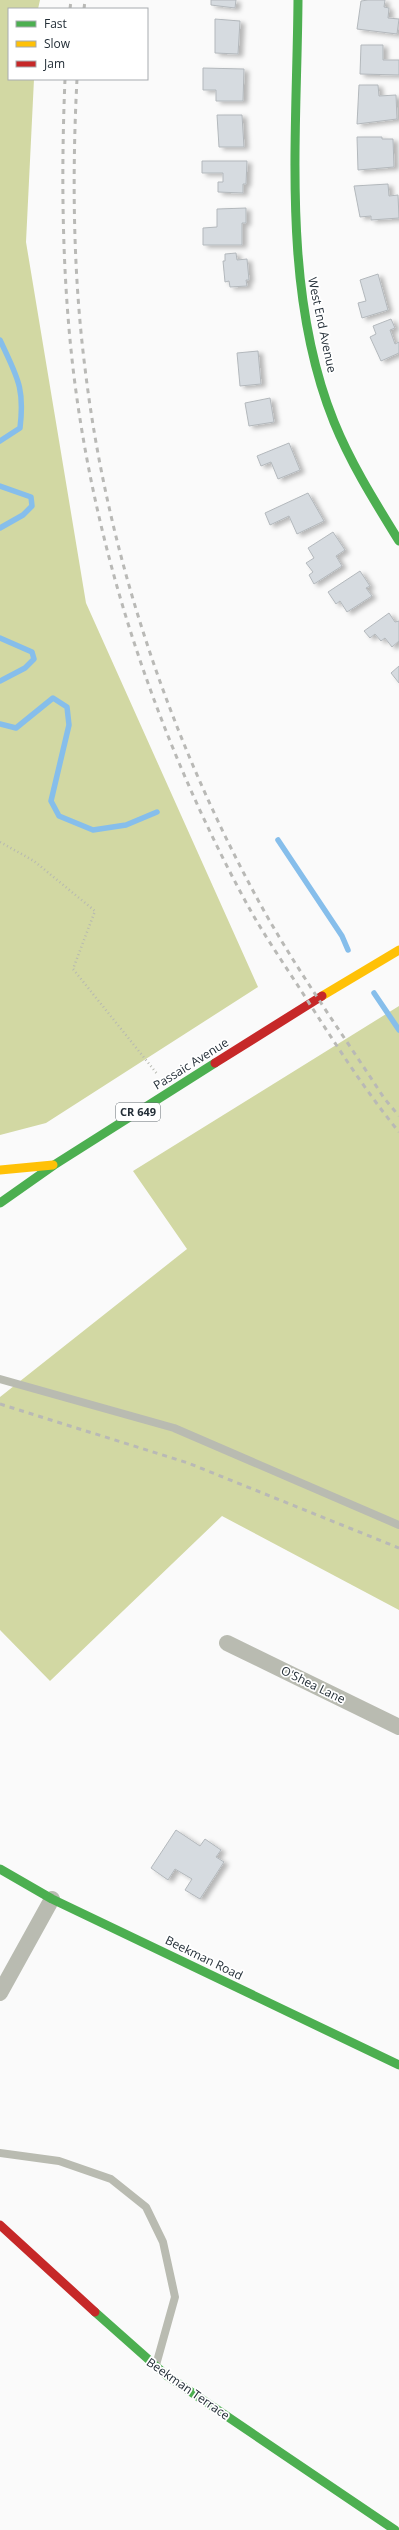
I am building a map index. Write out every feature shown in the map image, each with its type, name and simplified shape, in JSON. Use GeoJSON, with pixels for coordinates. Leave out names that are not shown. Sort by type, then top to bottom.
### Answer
{"type":"FeatureCollection","features":[{"type":"Feature","properties":{"kind":"street","name":"West End Avenue"},"geometry":{"type":"LineString","coordinates":[[298,0],[296,240],[302,302],[315,362],[334,421],[360,477],[399,541]]}},
{"type":"Feature","properties":{"kind":"street","name":"Passaic Avenue"},"geometry":{"type":"LineString","coordinates":[[0,1203],[54,1165],[344,981],[399,950]]}},
{"type":"Feature","properties":{"kind":"street"},"geometry":{"type":"LineString","coordinates":[[0,1170],[54,1165]]}},
{"type":"Feature","properties":{"kind":"street","name":"O'Shea Lane"},"geometry":{"type":"LineString","coordinates":[[227,1643],[399,1727]]}},
{"type":"Feature","properties":{"kind":"street","name":"Beekman Road"},"geometry":{"type":"LineString","coordinates":[[0,1869],[52,1899],[399,2065]]}},
{"type":"Feature","properties":{"kind":"street"},"geometry":{"type":"LineString","coordinates":[[0,1993],[52,1899]]}},
{"type":"Feature","properties":{"kind":"street","name":"Beekman Terrace"},"geometry":{"type":"LineString","coordinates":[[0,2225],[155,2366],[395,2530]]}},
{"type":"Feature","properties":{"kind":"lane"},"geometry":{"type":"LineString","coordinates":[[0,1379],[174,1428],[399,1525]]}},
{"type":"Feature","properties":{"kind":"lane"},"geometry":{"type":"LineString","coordinates":[[0,2153],[59,2161],[110,2179],[146,2207],[163,2242],[175,2297],[155,2366]]}},
{"type":"Feature","properties":{"kind":"path"},"geometry":{"type":"LineString","coordinates":[[0,842],[34,861],[95,911],[74,969],[171,1091]]}},
{"type":"Feature","properties":{"kind":"green space"},"geometry":{"type":"Polygon","coordinates":[[[0,0],[40,0],[38,8],[8,8],[8,80],[34,80],[26,242],[86,603],[258,987],[46,1123],[0,1135],[0,0]]]}},
{"type":"Feature","properties":{"kind":"green space"},"geometry":{"type":"Polygon","coordinates":[[[399,1006],[399,1610],[222,1516],[50,1681],[0,1630],[0,1397],[187,1249],[133,1171],[399,1006]]]}},
{"type":"Feature","properties":{"kind":"building"},"geometry":{"type":"Polygon","coordinates":[[[211,0],[236,0],[235,8],[211,5],[211,0]]]}},
{"type":"Feature","properties":{"kind":"building"},"geometry":{"type":"Polygon","coordinates":[[[385,0],[384,7],[389,8],[388,18],[399,19],[397,34],[357,29],[361,1],[385,0]]]}},
{"type":"Feature","properties":{"kind":"building"},"geometry":{"type":"Polygon","coordinates":[[[215,19],[240,21],[238,54],[215,53],[215,19]]]}},
{"type":"Feature","properties":{"kind":"building"},"geometry":{"type":"Polygon","coordinates":[[[361,45],[383,45],[383,60],[399,60],[399,75],[360,74],[361,45]]]}},
{"type":"Feature","properties":{"kind":"building"},"geometry":{"type":"Polygon","coordinates":[[[203,68],[244,69],[243,101],[216,101],[216,90],[203,90],[203,68]]]}},
{"type":"Feature","properties":{"kind":"building"},"geometry":{"type":"Polygon","coordinates":[[[359,85],[378,85],[379,96],[396,95],[397,119],[357,124],[359,85]]]}},
{"type":"Feature","properties":{"kind":"building"},"geometry":{"type":"Polygon","coordinates":[[[217,115],[242,115],[244,147],[219,147],[217,115]]]}},
{"type":"Feature","properties":{"kind":"building"},"geometry":{"type":"Polygon","coordinates":[[[357,137],[382,137],[382,139],[393,139],[394,167],[358,170],[357,137]]]}},
{"type":"Feature","properties":{"kind":"building"},"geometry":{"type":"Polygon","coordinates":[[[202,161],[247,161],[246,184],[243,184],[243,193],[218,192],[218,182],[223,182],[223,173],[202,173],[202,161]]]}},
{"type":"Feature","properties":{"kind":"building"},"geometry":{"type":"Polygon","coordinates":[[[388,184],[389,196],[398,195],[399,218],[371,220],[371,216],[360,217],[354,186],[388,184]]]}},
{"type":"Feature","properties":{"kind":"building"},"geometry":{"type":"Polygon","coordinates":[[[246,208],[246,223],[242,223],[242,245],[203,245],[203,228],[217,227],[217,209],[246,208]]]}},
{"type":"Feature","properties":{"kind":"building"},"geometry":{"type":"Polygon","coordinates":[[[236,253],[237,260],[247,259],[249,280],[246,280],[247,286],[230,287],[229,281],[225,282],[223,261],[225,261],[225,254],[236,253]]]}},
{"type":"Feature","properties":{"kind":"building"},"geometry":{"type":"Polygon","coordinates":[[[378,274],[388,310],[362,318],[358,303],[366,301],[360,280],[378,274]]]}},
{"type":"Feature","properties":{"kind":"building"},"geometry":{"type":"Polygon","coordinates":[[[391,319],[395,328],[390,330],[395,344],[399,342],[399,353],[381,361],[370,337],[376,334],[373,326],[391,319]]]}},
{"type":"Feature","properties":{"kind":"building"},"geometry":{"type":"Polygon","coordinates":[[[258,351],[261,384],[240,386],[237,353],[258,351]]]}},
{"type":"Feature","properties":{"kind":"building"},"geometry":{"type":"Polygon","coordinates":[[[270,398],[274,422],[249,426],[245,403],[270,398]]]}},
{"type":"Feature","properties":{"kind":"building"},"geometry":{"type":"Polygon","coordinates":[[[289,443],[300,470],[278,479],[271,462],[261,466],[257,456],[289,443]]]}},
{"type":"Feature","properties":{"kind":"building"},"geometry":{"type":"Polygon","coordinates":[[[308,493],[324,521],[297,534],[289,516],[270,525],[265,513],[308,493]]]}},
{"type":"Feature","properties":{"kind":"building"},"geometry":{"type":"Polygon","coordinates":[[[333,532],[345,550],[336,556],[342,566],[314,584],[309,575],[313,572],[306,563],[314,558],[308,548],[333,532]]]}},
{"type":"Feature","properties":{"kind":"building"},"geometry":{"type":"Polygon","coordinates":[[[360,571],[370,586],[366,588],[372,596],[347,612],[340,601],[336,604],[328,592],[360,571]]]}},
{"type":"Feature","properties":{"kind":"building"},"geometry":{"type":"Polygon","coordinates":[[[389,613],[395,622],[399,621],[399,641],[392,647],[385,638],[381,641],[375,634],[370,638],[364,631],[389,613]]]}},
{"type":"Feature","properties":{"kind":"building"},"geometry":{"type":"Polygon","coordinates":[[[399,666],[399,683],[391,673],[399,666]]]}},
{"type":"Feature","properties":{"kind":"building"},"geometry":{"type":"Polygon","coordinates":[[[176,1830],[200,1846],[205,1839],[221,1850],[216,1857],[224,1862],[200,1899],[185,1890],[192,1879],[175,1869],[168,1880],[151,1868],[176,1830]]]}},
{"type":"Feature","properties":{"kind":"waterway"},"geometry":{"type":"LineString","coordinates":[[0,340],[15,373],[21,402],[20,428],[0,441]]}},
{"type":"Feature","properties":{"kind":"waterway"},"geometry":{"type":"LineString","coordinates":[[0,486],[31,497],[32,506],[23,515],[0,528]]}},
{"type":"Feature","properties":{"kind":"waterway"},"geometry":{"type":"LineString","coordinates":[[0,638],[32,652],[34,659],[25,668],[0,681]]}},
{"type":"Feature","properties":{"kind":"waterway"},"geometry":{"type":"LineString","coordinates":[[0,724],[16,728],[53,698],[67,707],[69,725],[51,801],[59,816],[93,830],[126,825],[157,812]]}},
{"type":"Feature","properties":{"kind":"waterway"},"geometry":{"type":"LineString","coordinates":[[278,840],[342,936],[348,950]]}},
{"type":"Feature","properties":{"kind":"waterway"},"geometry":{"type":"LineString","coordinates":[[374,993],[399,1030]]}},
{"type":"Feature","properties":{"kind":"railway"},"geometry":{"type":"LineString","coordinates":[[70,8],[71,0]]}},
{"type":"Feature","properties":{"kind":"railway"},"geometry":{"type":"LineString","coordinates":[[84,8],[85,0]]}},
{"type":"Feature","properties":{"kind":"railway"},"geometry":{"type":"LineString","coordinates":[[65,80],[63,224],[69,332],[73,368],[83,438],[97,508],[114,577],[135,645],[159,713],[186,779],[248,906],[274,949],[349,1064],[399,1132]]}},
{"type":"Feature","properties":{"kind":"railway"},"geometry":{"type":"LineString","coordinates":[[77,80],[74,151],[76,260],[85,368],[95,437],[109,506],[126,574],[146,642],[170,708],[197,774],[226,838],[258,900],[287,950],[319,1000],[384,1098],[399,1116]]}},
{"type":"Feature","properties":{"kind":"railway"},"geometry":{"type":"LineString","coordinates":[[0,1404],[188,1463],[399,1548]]}},
{"type":"Feature","properties":{"kind":"traffic: fast"},"geometry":{"type":"LineString","coordinates":[[298,0],[295,160],[296,214],[299,267],[306,320],[317,372],[334,422],[356,468],[399,541]]}},
{"type":"Feature","properties":{"kind":"traffic: fast"},"geometry":{"type":"LineString","coordinates":[[0,1203],[54,1165],[215,1063]]}},
{"type":"Feature","properties":{"kind":"traffic: fast"},"geometry":{"type":"LineString","coordinates":[[0,1869],[52,1899],[399,2065]]}},
{"type":"Feature","properties":{"kind":"traffic: fast"},"geometry":{"type":"LineString","coordinates":[[95,2312],[166,2375],[395,2530]]}},
{"type":"Feature","properties":{"kind":"traffic: slow"},"geometry":{"type":"LineString","coordinates":[[322,996],[399,950]]}},
{"type":"Feature","properties":{"kind":"traffic: slow"},"geometry":{"type":"LineString","coordinates":[[0,1170],[53,1165]]}},
{"type":"Feature","properties":{"kind":"traffic: jam"},"geometry":{"type":"LineString","coordinates":[[215,1063],[322,996]]}},
{"type":"Feature","properties":{"kind":"traffic: jam"},"geometry":{"type":"LineString","coordinates":[[0,2225],[95,2312]]}}]}
